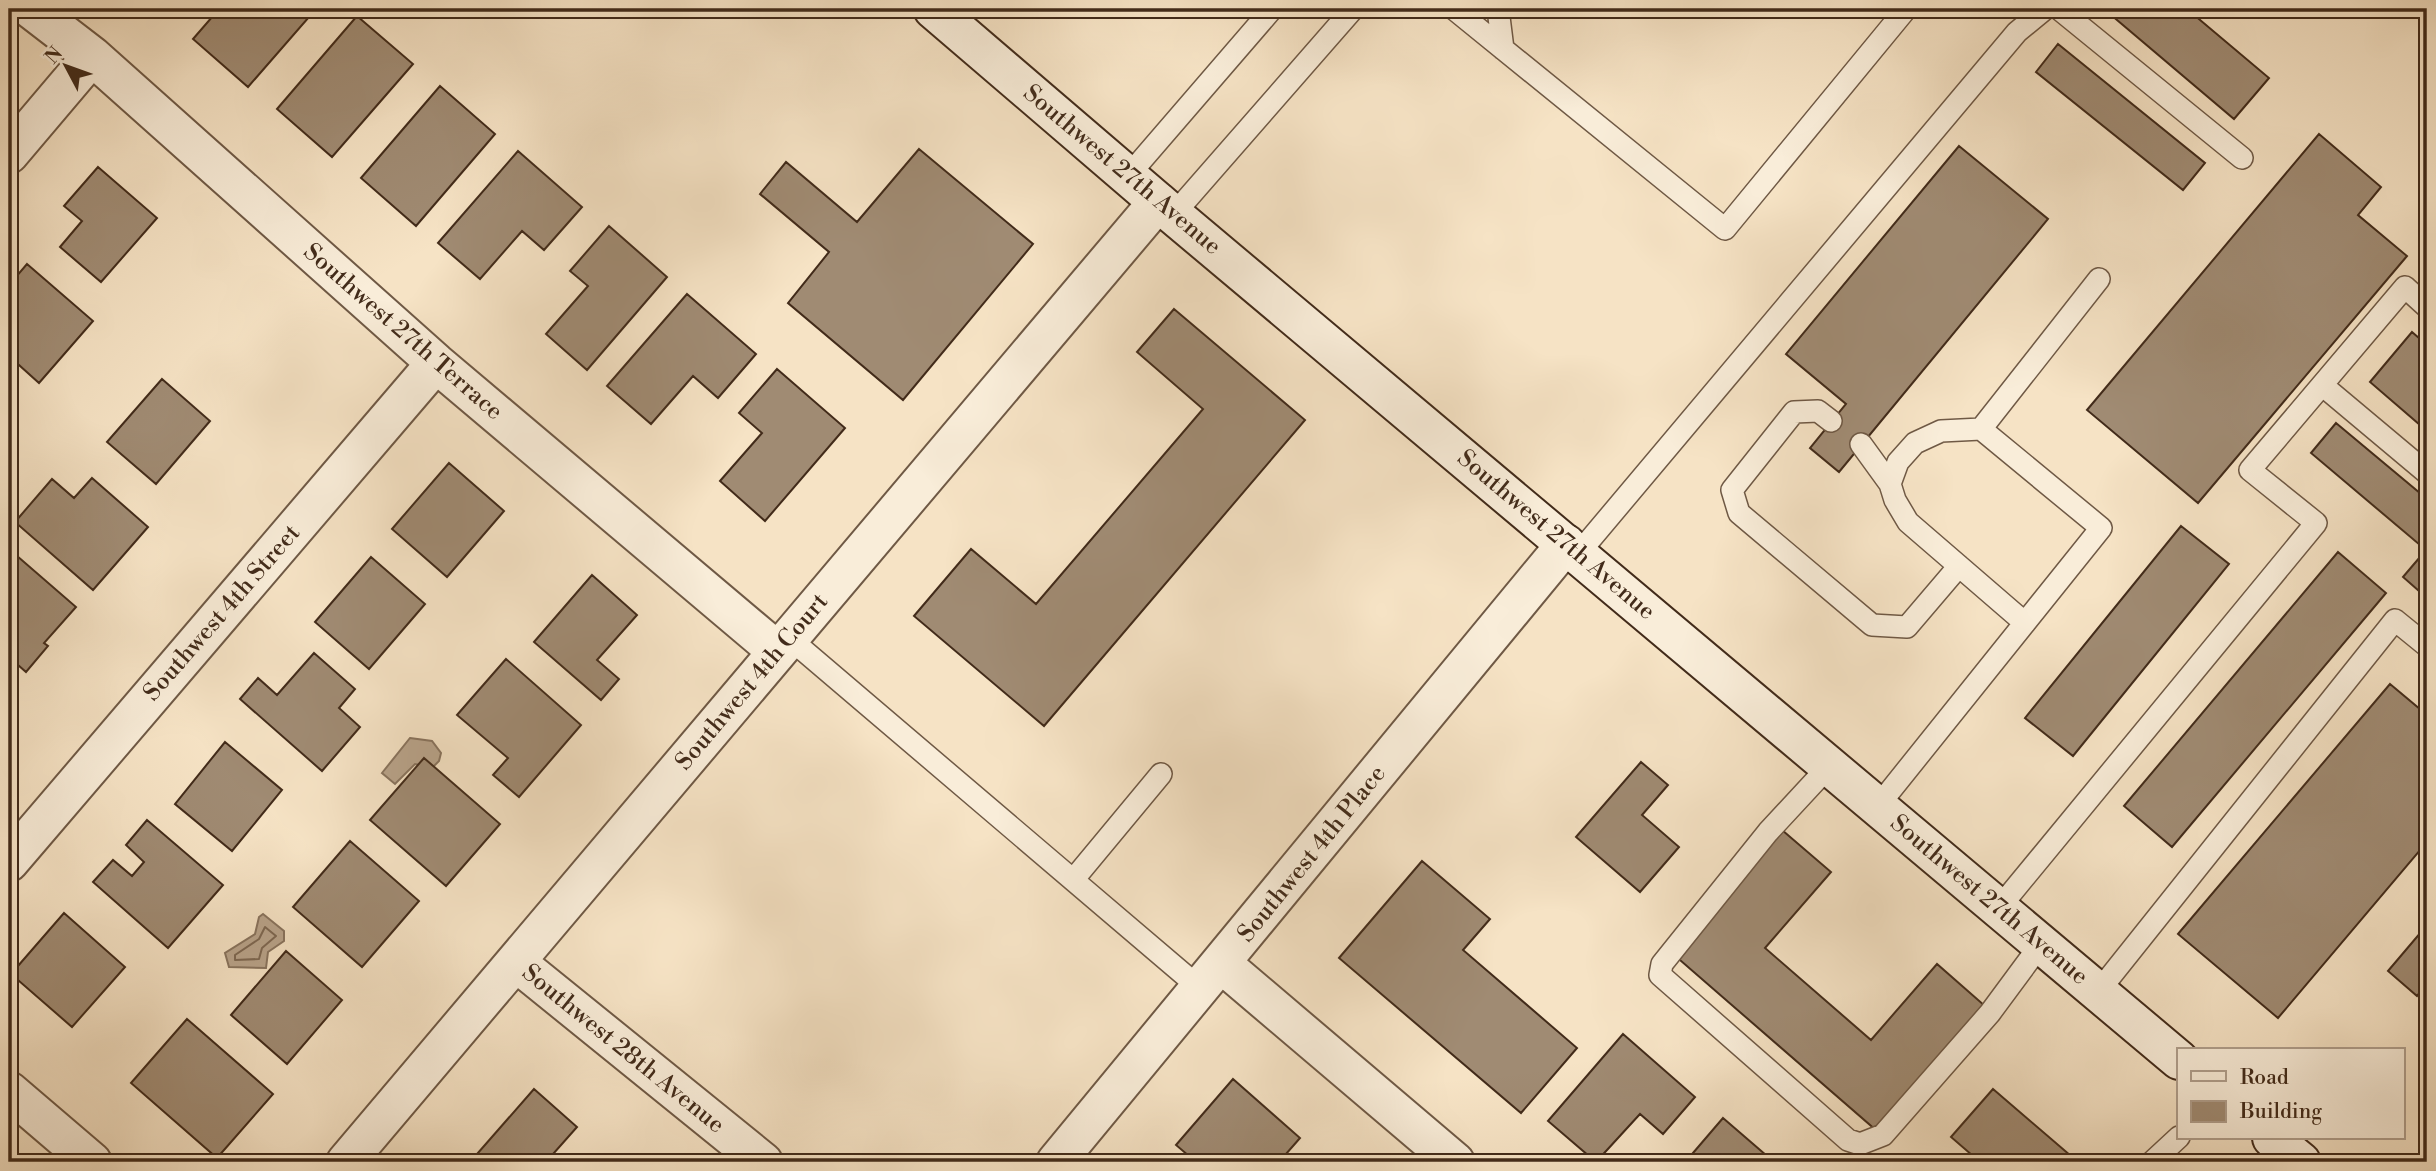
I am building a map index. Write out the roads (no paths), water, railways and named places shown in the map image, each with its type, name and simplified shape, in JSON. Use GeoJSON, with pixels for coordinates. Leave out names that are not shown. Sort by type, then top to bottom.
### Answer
{"type":"FeatureCollection","features":[{"type":"Feature","properties":{"kind":"street","name":"Southwest 27th Terrace"},"geometry":{"type":"LineString","coordinates":[[32,9],[92,56],[436,363],[783,644]]}},
{"type":"Feature","properties":{"kind":"street","name":"Southwest 27th Avenue"},"geometry":{"type":"LineString","coordinates":[[933,9],[2177,1058]]}},
{"type":"Feature","properties":{"kind":"street"},"geometry":{"type":"LineString","coordinates":[[9,154],[92,56]]}},
{"type":"Feature","properties":{"kind":"street","name":"Southwest 4th Court"},"geometry":{"type":"LineString","coordinates":[[346,1162],[783,644],[1166,208]]}},
{"type":"Feature","properties":{"kind":"street","name":"Southwest 4th Street"},"geometry":{"type":"LineString","coordinates":[[9,862],[436,363]]}},
{"type":"Feature","properties":{"kind":"street","name":"Southwest 4th Place"},"geometry":{"type":"LineString","coordinates":[[1056,1162],[1572,549]]}},
{"type":"Feature","properties":{"kind":"street","name":"Southwest 28th Avenue"},"geometry":{"type":"LineString","coordinates":[[516,962],[763,1162]]}},
{"type":"Feature","properties":{"kind":"street"},"geometry":{"type":"LineString","coordinates":[[1212,976],[1455,1162]]}},
{"type":"Feature","properties":{"kind":"street"},"geometry":{"type":"LineString","coordinates":[[9,1091],[92,1162]]}},
{"type":"Feature","properties":{"kind":"street"},"geometry":{"type":"LineString","coordinates":[[2274,1140],[2301,1162]]}},
{"type":"Feature","properties":{"kind":"lane"},"geometry":{"type":"LineString","coordinates":[[1128,176],[1272,9]]}},
{"type":"Feature","properties":{"kind":"lane"},"geometry":{"type":"LineString","coordinates":[[1166,208],[1353,9]]}},
{"type":"Feature","properties":{"kind":"lane"},"geometry":{"type":"LineString","coordinates":[[1454,9],[1724,229],[1906,9]]}},
{"type":"Feature","properties":{"kind":"lane"},"geometry":{"type":"LineString","coordinates":[[1498,9],[1503,49]]}},
{"type":"Feature","properties":{"kind":"lane"},"geometry":{"type":"LineString","coordinates":[[1572,549],[2017,32],[2045,9]]}},
{"type":"Feature","properties":{"kind":"lane"},"geometry":{"type":"LineString","coordinates":[[2059,9],[2242,158]]}},
{"type":"Feature","properties":{"kind":"lane"},"geometry":{"type":"LineString","coordinates":[[1981,429],[2099,279]]}},
{"type":"Feature","properties":{"kind":"lane"},"geometry":{"type":"LineString","coordinates":[[1999,908],[2316,523],[2250,470],[2405,287],[2427,307]]}},
{"type":"Feature","properties":{"kind":"lane"},"geometry":{"type":"LineString","coordinates":[[2322,385],[2427,473]]}},
{"type":"Feature","properties":{"kind":"lane"},"geometry":{"type":"LineString","coordinates":[[1831,421],[1818,411],[1794,412],[1732,490],[1739,513],[1872,625],[1907,627],[1959,566]]}},
{"type":"Feature","properties":{"kind":"lane"},"geometry":{"type":"LineString","coordinates":[[1878,807],[2101,528],[1981,429],[1941,431],[1915,443],[1898,462],[1890,484]]}},
{"type":"Feature","properties":{"kind":"lane"},"geometry":{"type":"LineString","coordinates":[[1861,444],[1890,484],[1895,500],[1908,522],[2025,622]]}},
{"type":"Feature","properties":{"kind":"lane"},"geometry":{"type":"LineString","coordinates":[[2098,992],[2395,620],[2427,646]]}},
{"type":"Feature","properties":{"kind":"lane"},"geometry":{"type":"LineString","coordinates":[[783,644],[1073,880],[1212,976]]}},
{"type":"Feature","properties":{"kind":"lane"},"geometry":{"type":"LineString","coordinates":[[1830,765],[1752,853],[1661,964],[1660,975],[1849,1140],[1860,1144],[1884,1135],[1990,1013],[2042,944]]}},
{"type":"Feature","properties":{"kind":"lane"},"geometry":{"type":"LineString","coordinates":[[1073,880],[1161,774]]}},
{"type":"Feature","properties":{"kind":"lane"},"geometry":{"type":"LineString","coordinates":[[2152,1162],[2177,1139]]}},
{"type":"Feature","properties":{"kind":"water"},"geometry":{"type":"Polygon","coordinates":[[[410,738],[432,741],[441,753],[439,761],[433,767],[415,764],[395,784],[382,773],[410,738]]]}},
{"type":"Feature","properties":{"kind":"water"},"geometry":{"type":"Polygon","coordinates":[[[263,914],[284,931],[284,941],[268,952],[266,968],[229,967],[225,953],[255,934],[259,917],[263,914]]]}}]}
